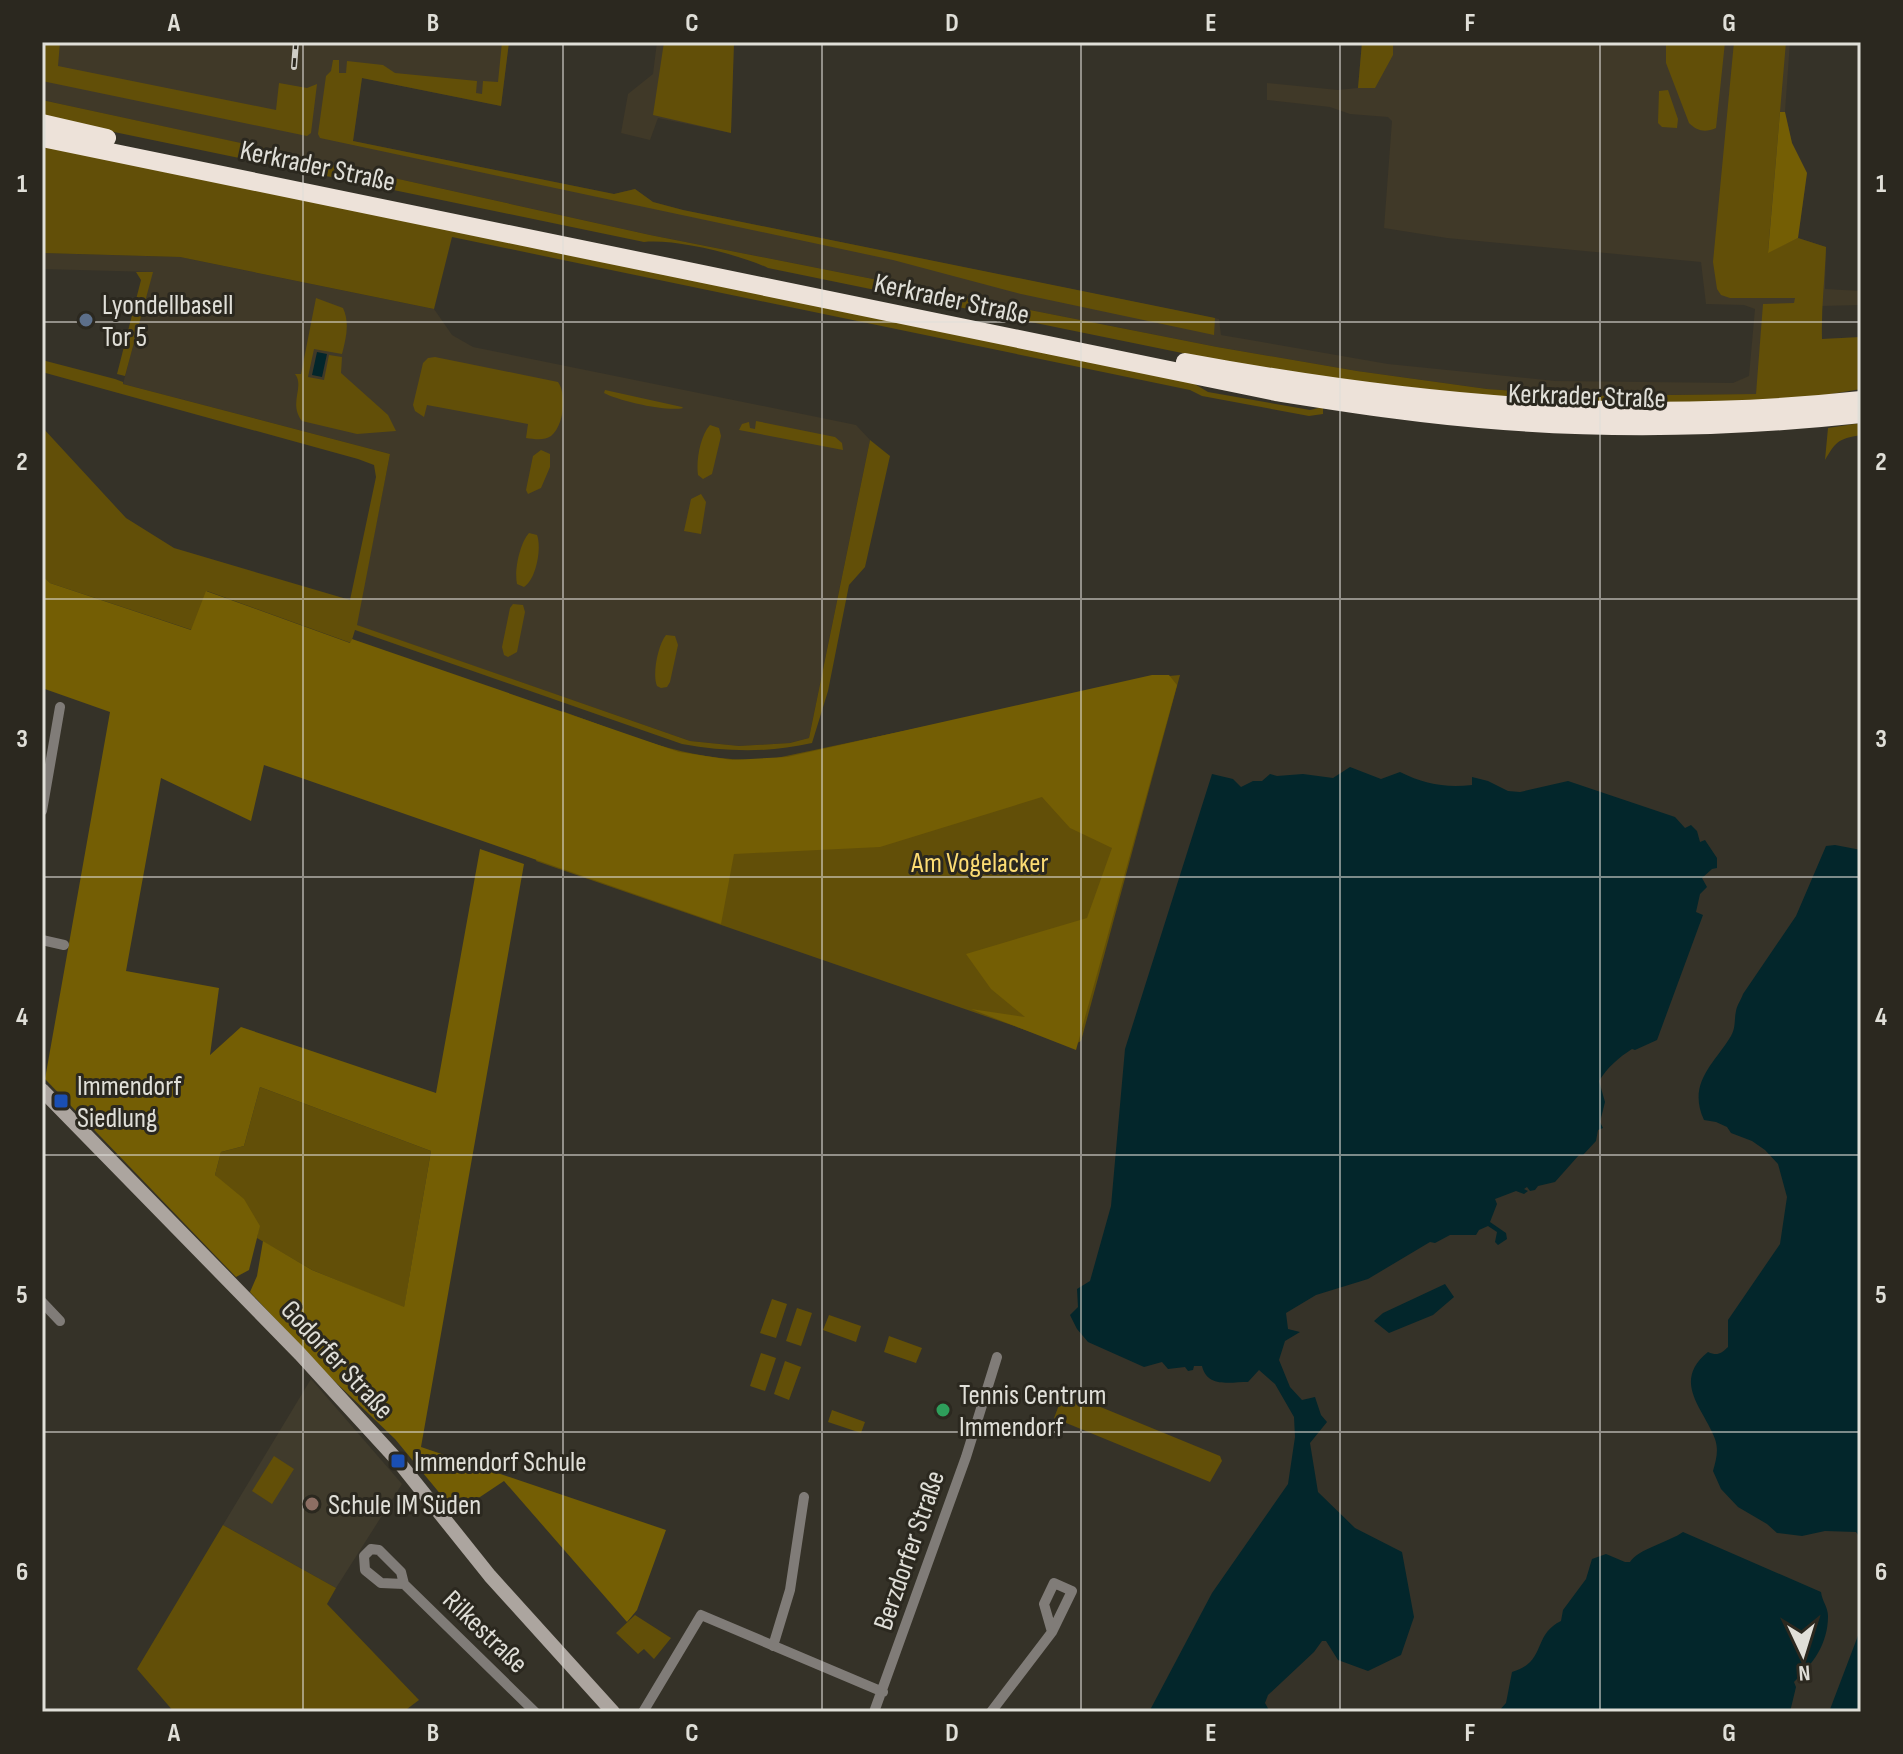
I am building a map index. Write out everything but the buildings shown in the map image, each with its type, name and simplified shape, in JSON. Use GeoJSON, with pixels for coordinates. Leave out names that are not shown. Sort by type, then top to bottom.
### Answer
{"type":"FeatureCollection","features":[{"type":"Feature","properties":{"kind":"highway","name":"Kerkrader Straße"},"geometry":{"type":"LineString","coordinates":[[42,125],[1276,379],[1499,407],[1587,411],[1661,413],[1861,400]]}},
{"type":"Feature","properties":{"kind":"highway","name":"Kerkrader Straße"},"geometry":{"type":"LineString","coordinates":[[42,138],[1291,395],[1414,413],[1587,426],[1735,424],[1861,414]]}},
{"type":"Feature","properties":{"kind":"street"},"geometry":{"type":"LineString","coordinates":[[42,811],[60,707]]}},
{"type":"Feature","properties":{"kind":"street"},"geometry":{"type":"LineString","coordinates":[[42,940],[64,945]]}},
{"type":"Feature","properties":{"kind":"street","name":"Godorfer Straße"},"geometry":{"type":"LineString","coordinates":[[42,1090],[398,1461],[490,1576],[609,1710]]}},
{"type":"Feature","properties":{"kind":"street"},"geometry":{"type":"LineString","coordinates":[[42,1302],[60,1321]]}},
{"type":"Feature","properties":{"kind":"street","name":"Berzdorfer Straße"},"geometry":{"type":"LineString","coordinates":[[874,1712],[966,1457],[997,1357]]}},
{"type":"Feature","properties":{"kind":"street"},"geometry":{"type":"LineString","coordinates":[[773,1646],[790,1590],[804,1497]]}},
{"type":"Feature","properties":{"kind":"street","name":"Rilkestraße"},"geometry":{"type":"LineString","coordinates":[[404,1584],[535,1712]]}},
{"type":"Feature","properties":{"kind":"street"},"geometry":{"type":"LineString","coordinates":[[643,1712],[701,1615],[883,1692]]}},
{"type":"Feature","properties":{"kind":"street"},"geometry":{"type":"LineString","coordinates":[[991,1712],[1052,1632]]}},
{"type":"Feature","properties":{"kind":"shaded area"},"geometry":{"type":"Polygon","coordinates":[[[42,42],[509,42],[501,106],[362,78],[353,141],[614,194],[635,189],[653,202],[683,210],[1219,319],[1221,335],[1388,364],[1555,381],[1733,383],[1749,376],[1755,309],[1744,305],[1706,304],[1701,262],[1447,238],[1384,228],[1392,121],[1388,117],[1350,114],[1330,107],[1267,100],[1267,83],[1338,90],[1358,88],[1362,42],[1790,42],[1785,112],[1792,143],[1807,173],[1798,238],[1826,247],[1825,289],[1861,291],[1861,305],[1821,306],[1822,339],[1861,337],[1757,387],[1756,394],[1585,396],[1487,389],[1357,371],[1217,347],[650,235],[322,162],[320,169],[300,164],[300,156],[42,100],[42,42]]]}},
{"type":"Feature","properties":{"kind":"shaded area"},"geometry":{"type":"Polygon","coordinates":[[[657,42],[734,42],[731,133],[658,118],[650,140],[621,133],[628,94],[653,74],[657,42]]]}},
{"type":"Feature","properties":{"kind":"shaded area"},"geometry":{"type":"Polygon","coordinates":[[[1780,112],[1785,112],[1792,143],[1807,173],[1798,238],[1768,253],[1780,112]]]}},
{"type":"Feature","properties":{"kind":"shaded area"},"geometry":{"type":"Polygon","coordinates":[[[42,253],[180,257],[434,309],[452,335],[473,347],[856,425],[870,440],[809,738],[790,743],[739,746],[690,741],[356,625],[390,454],[123,384],[152,272],[42,269],[42,253]]]}},
{"type":"Feature","properties":{"kind":"shaded area"},"geometry":{"type":"Polygon","coordinates":[[[42,575],[50,583],[191,630],[206,591],[350,643],[352,639],[679,752],[732,760],[787,757],[1152,675],[1169,675],[1177,685],[1076,1050],[971,1009],[1025,1017],[991,989],[966,954],[1087,918],[1112,848],[1070,828],[1042,797],[880,847],[734,854],[721,924],[264,765],[251,821],[161,778],[126,971],[219,988],[210,1055],[241,1027],[436,1093],[480,849],[524,864],[421,1447],[666,1530],[637,1610],[627,1622],[504,1481],[456,1513],[395,1439],[325,1372],[250,1292],[257,1276],[263,1241],[312,1270],[404,1307],[431,1151],[260,1087],[244,1146],[221,1152],[215,1175],[244,1199],[260,1226],[249,1270],[236,1277],[45,1079],[110,712],[42,688],[42,575]]]}},
{"type":"Feature","properties":{"kind":"shaded area","name":"Schule IM Süden"},"geometry":{"type":"Polygon","coordinates":[[[311,1379],[402,1484],[336,1588],[223,1525],[311,1379]]]}},
{"type":"Feature","properties":{"kind":"green space"},"geometry":{"type":"Polygon","coordinates":[[[42,42],[60,42],[58,66],[276,110],[279,83],[307,88],[317,84],[311,133],[307,136],[42,81],[42,42]]]}},
{"type":"Feature","properties":{"kind":"green space"},"geometry":{"type":"Polygon","coordinates":[[[502,42],[509,42],[501,106],[362,78],[353,141],[614,194],[635,189],[653,202],[683,210],[1215,318],[1214,335],[1021,294],[893,260],[320,138],[326,76],[331,71],[333,60],[339,60],[339,73],[346,73],[347,61],[383,65],[395,73],[477,81],[476,93],[482,94],[483,81],[498,82],[502,42]]]}},
{"type":"Feature","properties":{"kind":"green space"},"geometry":{"type":"Polygon","coordinates":[[[664,42],[734,42],[731,133],[653,115],[664,42]]]}},
{"type":"Feature","properties":{"kind":"green space"},"geometry":{"type":"Polygon","coordinates":[[[1362,42],[1393,42],[1393,55],[1375,88],[1358,88],[1362,42]]]}},
{"type":"Feature","properties":{"kind":"green space"},"geometry":{"type":"Polygon","coordinates":[[[1666,42],[1725,42],[1716,128],[1701,130],[1689,123],[1666,63],[1666,42]]]}},
{"type":"Feature","properties":{"kind":"green space"},"geometry":{"type":"Polygon","coordinates":[[[1734,42],[1786,42],[1768,252],[1798,238],[1826,247],[1822,339],[1861,337],[1861,389],[1795,400],[1705,405],[1443,395],[1231,363],[768,268],[707,249],[644,242],[42,117],[42,100],[301,156],[300,164],[320,168],[322,162],[650,235],[1217,347],[1357,371],[1487,389],[1585,396],[1756,394],[1763,304],[1794,303],[1795,298],[1730,298],[1721,295],[1717,289],[1713,262],[1734,42]]]}},
{"type":"Feature","properties":{"kind":"green space"},"geometry":{"type":"Polygon","coordinates":[[[1668,90],[1678,119],[1677,128],[1662,127],[1658,123],[1659,91],[1668,90]]]}},
{"type":"Feature","properties":{"kind":"green space"},"geometry":{"type":"Polygon","coordinates":[[[42,146],[1193,383],[1208,392],[1310,410],[1323,407],[1323,414],[1309,416],[1202,396],[1190,390],[452,237],[434,309],[180,257],[42,253],[42,146]]]}},
{"type":"Feature","properties":{"kind":"green space"},"geometry":{"type":"Polygon","coordinates":[[[136,272],[153,272],[125,376],[117,374],[141,280],[136,272]]]}},
{"type":"Feature","properties":{"kind":"green space"},"geometry":{"type":"Polygon","coordinates":[[[316,298],[343,308],[347,331],[342,354],[314,349],[308,377],[324,380],[329,355],[342,357],[341,373],[388,415],[396,431],[357,434],[302,421],[296,408],[298,379],[295,374],[301,374],[316,298]]]}},
{"type":"Feature","properties":{"kind":"green space"},"geometry":{"type":"Polygon","coordinates":[[[435,357],[558,382],[563,394],[559,425],[551,436],[539,439],[526,438],[528,424],[427,405],[424,417],[415,411],[413,405],[423,363],[435,357]]]}},
{"type":"Feature","properties":{"kind":"green space"},"geometry":{"type":"Polygon","coordinates":[[[42,360],[390,454],[357,625],[690,741],[739,746],[790,743],[809,738],[870,440],[890,456],[865,567],[849,585],[828,691],[812,743],[747,750],[682,744],[355,630],[351,643],[207,591],[192,630],[50,583],[42,575],[42,427],[126,518],[174,548],[350,600],[376,477],[374,465],[358,459],[42,372],[42,360]]]}},
{"type":"Feature","properties":{"kind":"green space"},"geometry":{"type":"Polygon","coordinates":[[[605,390],[683,408],[631,402],[604,393],[605,390]]]}},
{"type":"Feature","properties":{"kind":"green space"},"geometry":{"type":"Polygon","coordinates":[[[756,421],[835,437],[842,443],[843,450],[739,430],[742,424],[749,422],[750,428],[755,429],[756,421]]]}},
{"type":"Feature","properties":{"kind":"green space"},"geometry":{"type":"Polygon","coordinates":[[[1861,423],[1861,435],[1838,442],[1825,460],[1828,428],[1861,423]]]}},
{"type":"Feature","properties":{"kind":"green space"},"geometry":{"type":"Polygon","coordinates":[[[710,425],[719,428],[721,436],[712,474],[703,479],[698,475],[698,456],[710,425]]]}},
{"type":"Feature","properties":{"kind":"green space"},"geometry":{"type":"Polygon","coordinates":[[[541,450],[550,454],[550,467],[541,488],[528,494],[526,490],[533,456],[541,450]]]}},
{"type":"Feature","properties":{"kind":"green space"},"geometry":{"type":"Polygon","coordinates":[[[701,494],[706,502],[701,534],[684,531],[691,499],[701,494]]]}},
{"type":"Feature","properties":{"kind":"green space"},"geometry":{"type":"Polygon","coordinates":[[[529,533],[537,535],[538,555],[532,578],[524,587],[517,584],[516,572],[520,550],[529,533]]]}},
{"type":"Feature","properties":{"kind":"green space"},"geometry":{"type":"Polygon","coordinates":[[[513,604],[523,605],[525,612],[517,652],[508,657],[504,655],[502,647],[513,604]]]}},
{"type":"Feature","properties":{"kind":"green space"},"geometry":{"type":"Polygon","coordinates":[[[666,635],[675,636],[678,645],[670,682],[667,687],[661,688],[657,686],[656,667],[666,635]]]}},
{"type":"Feature","properties":{"kind":"green space","name":"Am Vogelacker"},"geometry":{"type":"Polygon","coordinates":[[[1180,675],[1081,1041],[1072,1046],[536,861],[562,711],[686,752],[738,760],[767,760],[1158,677],[1180,675]]]}},
{"type":"Feature","properties":{"kind":"green space"},"geometry":{"type":"Polygon","coordinates":[[[260,1087],[431,1151],[404,1308],[312,1270],[257,1238],[259,1226],[215,1175],[221,1152],[244,1146],[260,1087]]]}},
{"type":"Feature","properties":{"kind":"green space"},"geometry":{"type":"Polygon","coordinates":[[[772,1299],[787,1304],[776,1338],[760,1333],[772,1299]]]}},
{"type":"Feature","properties":{"kind":"green space"},"geometry":{"type":"Polygon","coordinates":[[[797,1308],[812,1313],[801,1346],[786,1341],[797,1308]]]}},
{"type":"Feature","properties":{"kind":"green space"},"geometry":{"type":"Polygon","coordinates":[[[829,1315],[861,1326],[856,1342],[823,1330],[829,1315]]]}},
{"type":"Feature","properties":{"kind":"green space"},"geometry":{"type":"Polygon","coordinates":[[[889,1336],[922,1348],[916,1363],[884,1352],[889,1336]]]}},
{"type":"Feature","properties":{"kind":"green space"},"geometry":{"type":"Polygon","coordinates":[[[761,1353],[776,1358],[765,1391],[750,1386],[761,1353]]]}},
{"type":"Feature","properties":{"kind":"green space"},"geometry":{"type":"Polygon","coordinates":[[[785,1361],[801,1367],[789,1400],[774,1394],[785,1361]]]}},
{"type":"Feature","properties":{"kind":"green space"},"geometry":{"type":"Polygon","coordinates":[[[1064,1392],[1220,1456],[1222,1461],[1210,1482],[1054,1418],[1064,1392]]]}},
{"type":"Feature","properties":{"kind":"green space"},"geometry":{"type":"Polygon","coordinates":[[[832,1410],[865,1422],[861,1433],[828,1422],[832,1410]]]}},
{"type":"Feature","properties":{"kind":"green space"},"geometry":{"type":"Polygon","coordinates":[[[274,1456],[294,1469],[272,1504],[252,1491],[274,1456]]]}},
{"type":"Feature","properties":{"kind":"green space"},"geometry":{"type":"Polygon","coordinates":[[[223,1525],[336,1588],[327,1604],[419,1700],[403,1712],[174,1712],[137,1669],[223,1525]]]}},
{"type":"Feature","properties":{"kind":"green space"},"geometry":{"type":"Polygon","coordinates":[[[635,1615],[671,1638],[654,1659],[644,1649],[638,1654],[616,1633],[635,1615]]]}},
{"type":"Feature","properties":{"kind":"water"},"geometry":{"type":"Polygon","coordinates":[[[317,352],[327,354],[322,377],[312,375],[317,352]]]}},
{"type":"Feature","properties":{"kind":"water"},"geometry":{"type":"Polygon","coordinates":[[[1350,767],[1381,779],[1400,772],[1418,780],[1453,786],[1472,785],[1472,777],[1508,791],[1520,792],[1568,781],[1675,817],[1685,828],[1691,825],[1697,831],[1700,842],[1705,840],[1717,858],[1717,868],[1702,878],[1707,887],[1700,894],[1696,912],[1703,915],[1657,1040],[1627,1052],[1599,1081],[1605,1102],[1600,1122],[1603,1128],[1598,1130],[1596,1141],[1583,1155],[1579,1155],[1555,1182],[1530,1191],[1527,1187],[1524,1189],[1528,1191],[1524,1194],[1516,1191],[1495,1199],[1497,1204],[1490,1222],[1506,1233],[1507,1239],[1498,1245],[1495,1242],[1497,1232],[1488,1226],[1476,1235],[1450,1235],[1435,1243],[1430,1242],[1368,1279],[1316,1295],[1286,1313],[1288,1329],[1300,1332],[1285,1341],[1279,1360],[1290,1387],[1302,1400],[1315,1397],[1327,1422],[1310,1443],[1318,1492],[1355,1528],[1402,1552],[1414,1617],[1401,1655],[1368,1671],[1338,1660],[1326,1641],[1322,1641],[1268,1695],[1265,1703],[1270,1712],[1149,1712],[1212,1593],[1288,1484],[1295,1437],[1294,1417],[1275,1384],[1259,1370],[1248,1382],[1227,1383],[1209,1378],[1202,1366],[1194,1366],[1193,1370],[1188,1371],[1185,1367],[1168,1369],[1162,1362],[1144,1367],[1088,1342],[1070,1315],[1078,1307],[1077,1289],[1090,1281],[1111,1206],[1125,1049],[1212,774],[1233,779],[1241,787],[1253,781],[1262,781],[1270,774],[1333,778],[1350,767]]]}},
{"type":"Feature","properties":{"kind":"water"},"geometry":{"type":"Polygon","coordinates":[[[1826,846],[1861,850],[1861,1539],[1856,1532],[1825,1531],[1802,1536],[1777,1533],[1738,1507],[1721,1489],[1713,1471],[1716,1443],[1691,1385],[1697,1363],[1708,1352],[1719,1354],[1728,1347],[1728,1320],[1780,1244],[1787,1197],[1778,1164],[1765,1150],[1731,1133],[1727,1127],[1704,1120],[1700,1107],[1701,1085],[1733,1033],[1743,994],[1796,916],[1826,846]]]}},
{"type":"Feature","properties":{"kind":"water"},"geometry":{"type":"Polygon","coordinates":[[[1445,1284],[1454,1297],[1433,1315],[1389,1333],[1374,1321],[1383,1313],[1445,1284]]]}},
{"type":"Feature","properties":{"kind":"water"},"geometry":{"type":"Polygon","coordinates":[[[1683,1532],[1821,1592],[1828,1613],[1825,1636],[1813,1661],[1794,1682],[1796,1687],[1790,1712],[1498,1712],[1506,1703],[1512,1672],[1530,1662],[1546,1633],[1561,1621],[1563,1610],[1586,1579],[1592,1559],[1606,1554],[1630,1562],[1640,1553],[1683,1532]]]}},
{"type":"Feature","properties":{"kind":"water"},"geometry":{"type":"Polygon","coordinates":[[[1861,1618],[1861,1712],[1829,1712],[1859,1633],[1861,1618]]]}},
{"type":"Feature","properties":{"kind":"railway"},"geometry":{"type":"LineString","coordinates":[[294,67],[296,42]]}},
{"type":"Feature","properties":{"kind":"place","name":"Lyondellbasell Tor 5"},"geometry":{"type":"Point","coordinates":[86,320]}},
{"type":"Feature","properties":{"kind":"place","name":"Immendorf Siedlung"},"geometry":{"type":"Point","coordinates":[61,1101]}},
{"type":"Feature","properties":{"kind":"place","name":"Tennis Centrum Immendorf"},"geometry":{"type":"Point","coordinates":[943,1410]}},
{"type":"Feature","properties":{"kind":"place","name":"Immendorf Schule"},"geometry":{"type":"Point","coordinates":[398,1461]}},
{"type":"Feature","properties":{"kind":"place","name":"Schule IM Süden"},"geometry":{"type":"Point","coordinates":[312,1504]}}]}
